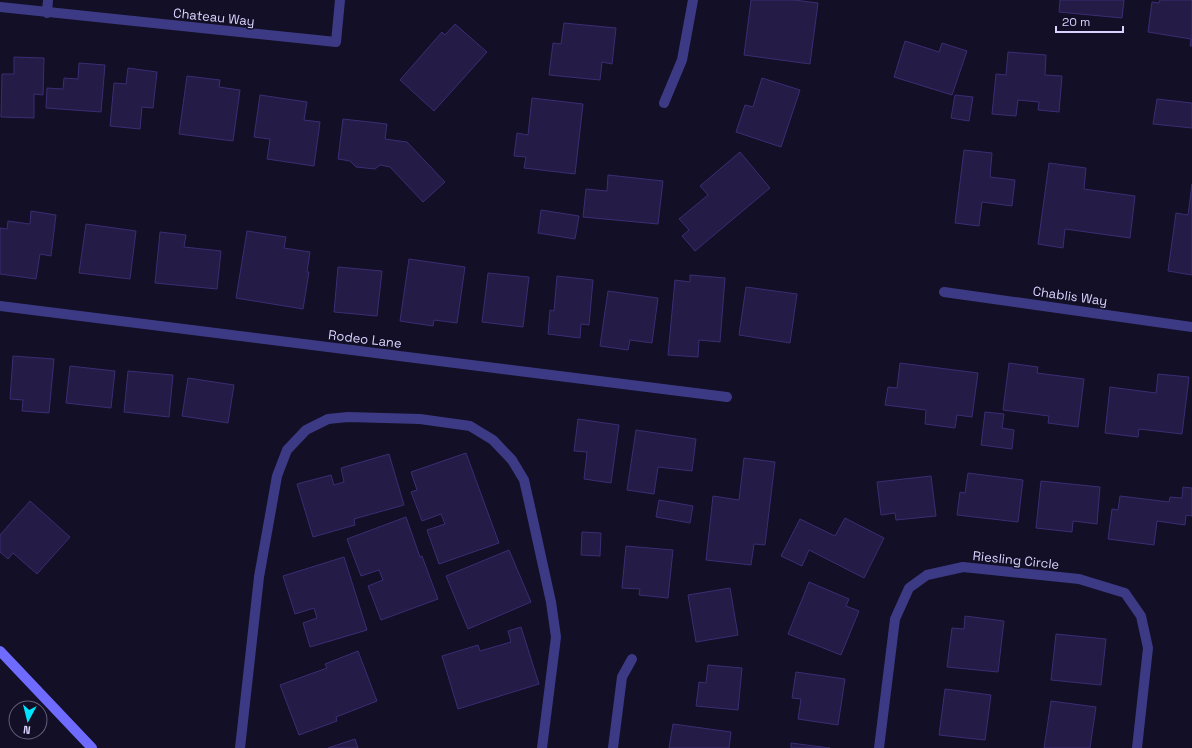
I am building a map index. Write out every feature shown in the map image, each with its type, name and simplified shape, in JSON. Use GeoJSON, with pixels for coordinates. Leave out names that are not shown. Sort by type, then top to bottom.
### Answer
{"type":"FeatureCollection","features":[{"type":"Feature","properties":{"kind":"main road"},"geometry":{"type":"LineString","coordinates":[[0,651],[92,748]]}},
{"type":"Feature","properties":{"kind":"street"},"geometry":{"type":"LineString","coordinates":[[47,12],[48,0]]}},
{"type":"Feature","properties":{"kind":"street","name":"Chateau Way"},"geometry":{"type":"LineString","coordinates":[[0,7],[336,42],[340,0]]}},
{"type":"Feature","properties":{"kind":"street"},"geometry":{"type":"LineString","coordinates":[[664,103],[682,60],[693,0]]}},
{"type":"Feature","properties":{"kind":"street","name":"Chablis Way"},"geometry":{"type":"LineString","coordinates":[[944,292],[1192,327]]}},
{"type":"Feature","properties":{"kind":"street","name":"Rodeo Lane"},"geometry":{"type":"LineString","coordinates":[[0,306],[727,398]]}},
{"type":"Feature","properties":{"kind":"street"},"geometry":{"type":"LineString","coordinates":[[240,748],[259,577],[277,476],[287,450],[306,430],[328,419],[348,417],[420,419],[470,426],[493,440],[512,460],[524,480],[551,602],[556,637],[542,748]]}},
{"type":"Feature","properties":{"kind":"street","name":"Riesling Circle"},"geometry":{"type":"LineString","coordinates":[[879,748],[895,619],[909,588],[927,575],[963,567],[1079,579],[1125,593],[1141,616],[1148,648],[1137,748]]}},
{"type":"Feature","properties":{"kind":"street"},"geometry":{"type":"LineString","coordinates":[[613,748],[622,677],[632,659]]}},
{"type":"Feature","properties":{"kind":"building"},"geometry":{"type":"Polygon","coordinates":[[[751,0],[794,0],[818,3],[810,64],[744,55],[751,0]]]}},
{"type":"Feature","properties":{"kind":"building"},"geometry":{"type":"Polygon","coordinates":[[[1060,0],[1124,0],[1122,18],[1059,12],[1060,0]]]}},
{"type":"Feature","properties":{"kind":"building"},"geometry":{"type":"Polygon","coordinates":[[[1160,0],[1192,0],[1192,46],[1190,46],[1191,39],[1148,32],[1152,2],[1159,3],[1160,0]]]}},
{"type":"Feature","properties":{"kind":"building"},"geometry":{"type":"Polygon","coordinates":[[[564,23],[616,28],[612,64],[602,62],[600,80],[549,75],[553,43],[561,44],[564,23]]]}},
{"type":"Feature","properties":{"kind":"building"},"geometry":{"type":"Polygon","coordinates":[[[455,24],[487,52],[434,111],[400,80],[442,32],[445,35],[455,24]]]}},
{"type":"Feature","properties":{"kind":"building"},"geometry":{"type":"Polygon","coordinates":[[[905,41],[939,52],[942,43],[967,51],[952,95],[894,77],[905,41]]]}},
{"type":"Feature","properties":{"kind":"building"},"geometry":{"type":"Polygon","coordinates":[[[1008,52],[1046,55],[1045,75],[1062,76],[1059,112],[1038,110],[1039,102],[1018,100],[1016,116],[992,114],[996,74],[1006,75],[1008,52]]]}},
{"type":"Feature","properties":{"kind":"building"},"geometry":{"type":"Polygon","coordinates":[[[14,57],[44,58],[43,95],[34,94],[34,118],[1,117],[2,74],[14,74],[14,57]]]}},
{"type":"Feature","properties":{"kind":"building"},"geometry":{"type":"Polygon","coordinates":[[[79,63],[105,65],[101,112],[46,108],[47,88],[63,89],[64,78],[78,79],[79,63]]]}},
{"type":"Feature","properties":{"kind":"building"},"geometry":{"type":"Polygon","coordinates":[[[128,68],[157,72],[153,108],[142,107],[140,129],[110,126],[114,83],[126,84],[128,68]]]}},
{"type":"Feature","properties":{"kind":"building"},"geometry":{"type":"Polygon","coordinates":[[[187,76],[220,80],[219,87],[240,90],[233,141],[179,134],[187,76]]]}},
{"type":"Feature","properties":{"kind":"building"},"geometry":{"type":"Polygon","coordinates":[[[762,78],[800,90],[781,147],[736,132],[745,105],[753,107],[762,78]]]}},
{"type":"Feature","properties":{"kind":"building"},"geometry":{"type":"Polygon","coordinates":[[[260,95],[307,102],[304,120],[320,122],[314,166],[267,159],[270,139],[254,137],[260,95]]]}},
{"type":"Feature","properties":{"kind":"building"},"geometry":{"type":"Polygon","coordinates":[[[955,95],[973,97],[969,121],[951,118],[955,95]]]}},
{"type":"Feature","properties":{"kind":"building"},"geometry":{"type":"Polygon","coordinates":[[[532,98],[583,104],[575,174],[524,168],[526,157],[514,156],[517,133],[528,135],[532,98]]]}},
{"type":"Feature","properties":{"kind":"building"},"geometry":{"type":"Polygon","coordinates":[[[1157,99],[1192,103],[1192,128],[1153,124],[1157,99]]]}},
{"type":"Feature","properties":{"kind":"building"},"geometry":{"type":"Polygon","coordinates":[[[343,119],[387,124],[385,139],[407,142],[445,182],[423,202],[390,167],[380,165],[375,169],[356,167],[350,161],[338,159],[343,119]]]}},
{"type":"Feature","properties":{"kind":"building"},"geometry":{"type":"Polygon","coordinates":[[[964,150],[992,153],[990,177],[1015,180],[1012,206],[982,202],[979,226],[955,223],[964,150]]]}},
{"type":"Feature","properties":{"kind":"building"},"geometry":{"type":"Polygon","coordinates":[[[740,152],[770,188],[695,251],[682,236],[689,230],[679,219],[708,195],[700,186],[740,152]]]}},
{"type":"Feature","properties":{"kind":"building"},"geometry":{"type":"Polygon","coordinates":[[[1049,163],[1086,168],[1084,189],[1135,196],[1130,238],[1065,229],[1063,248],[1038,244],[1049,163]]]}},
{"type":"Feature","properties":{"kind":"building"},"geometry":{"type":"Polygon","coordinates":[[[608,175],[663,181],[658,224],[583,217],[586,189],[607,191],[608,175]]]}},
{"type":"Feature","properties":{"kind":"building"},"geometry":{"type":"Polygon","coordinates":[[[1192,184],[1192,275],[1168,271],[1176,213],[1188,215],[1192,184]]]}},
{"type":"Feature","properties":{"kind":"building"},"geometry":{"type":"Polygon","coordinates":[[[541,210],[579,216],[575,239],[538,233],[541,210]]]}},
{"type":"Feature","properties":{"kind":"building"},"geometry":{"type":"Polygon","coordinates":[[[31,211],[56,215],[51,256],[40,254],[36,279],[0,274],[0,228],[7,229],[8,221],[30,224],[31,211]]]}},
{"type":"Feature","properties":{"kind":"building"},"geometry":{"type":"Polygon","coordinates":[[[86,224],[136,231],[130,279],[79,273],[86,224]]]}},
{"type":"Feature","properties":{"kind":"building"},"geometry":{"type":"Polygon","coordinates":[[[247,231],[286,237],[284,248],[310,252],[307,272],[309,272],[303,309],[236,298],[247,231]]]}},
{"type":"Feature","properties":{"kind":"building"},"geometry":{"type":"Polygon","coordinates":[[[160,232],[186,235],[184,247],[221,251],[217,289],[155,283],[160,232]]]}},
{"type":"Feature","properties":{"kind":"building"},"geometry":{"type":"Polygon","coordinates":[[[409,259],[465,267],[457,323],[434,320],[433,326],[400,321],[409,259]]]}},
{"type":"Feature","properties":{"kind":"building"},"geometry":{"type":"Polygon","coordinates":[[[338,267],[382,271],[377,316],[334,312],[338,267]]]}},
{"type":"Feature","properties":{"kind":"building"},"geometry":{"type":"Polygon","coordinates":[[[488,273],[529,277],[523,327],[482,322],[488,273]]]}},
{"type":"Feature","properties":{"kind":"building"},"geometry":{"type":"Polygon","coordinates":[[[690,275],[725,278],[720,342],[699,340],[698,357],[668,355],[675,280],[690,282],[690,275]]]}},
{"type":"Feature","properties":{"kind":"building"},"geometry":{"type":"Polygon","coordinates":[[[557,276],[593,280],[589,325],[581,324],[580,338],[548,334],[550,310],[554,311],[557,276]]]}},
{"type":"Feature","properties":{"kind":"building"},"geometry":{"type":"Polygon","coordinates":[[[746,287],[797,294],[790,343],[739,335],[746,287]]]}},
{"type":"Feature","properties":{"kind":"building"},"geometry":{"type":"Polygon","coordinates":[[[608,291],[658,298],[652,343],[630,340],[628,350],[600,346],[608,291]]]}},
{"type":"Feature","properties":{"kind":"building"},"geometry":{"type":"Polygon","coordinates":[[[13,356],[54,359],[49,413],[22,411],[23,400],[10,399],[13,356]]]}},
{"type":"Feature","properties":{"kind":"building"},"geometry":{"type":"Polygon","coordinates":[[[900,363],[978,373],[972,417],[957,415],[955,428],[925,424],[926,410],[885,405],[888,387],[897,388],[900,363]]]}},
{"type":"Feature","properties":{"kind":"building"},"geometry":{"type":"Polygon","coordinates":[[[1009,363],[1038,367],[1037,373],[1084,379],[1078,427],[1048,423],[1049,416],[1003,410],[1009,363]]]}},
{"type":"Feature","properties":{"kind":"building"},"geometry":{"type":"Polygon","coordinates":[[[70,366],[115,371],[111,408],[66,403],[70,366]]]}},
{"type":"Feature","properties":{"kind":"building"},"geometry":{"type":"Polygon","coordinates":[[[128,371],[173,375],[169,417],[124,412],[128,371]]]}},
{"type":"Feature","properties":{"kind":"building"},"geometry":{"type":"Polygon","coordinates":[[[1158,374],[1189,377],[1182,434],[1139,429],[1138,437],[1105,433],[1110,387],[1156,393],[1158,374]]]}},
{"type":"Feature","properties":{"kind":"building"},"geometry":{"type":"Polygon","coordinates":[[[188,378],[234,385],[228,423],[182,416],[188,378]]]}},
{"type":"Feature","properties":{"kind":"building"},"geometry":{"type":"Polygon","coordinates":[[[985,412],[1004,414],[1002,428],[1014,430],[1012,449],[981,445],[985,412]]]}},
{"type":"Feature","properties":{"kind":"building"},"geometry":{"type":"Polygon","coordinates":[[[578,419],[619,425],[611,483],[584,479],[587,452],[574,451],[578,419]]]}},
{"type":"Feature","properties":{"kind":"building"},"geometry":{"type":"Polygon","coordinates":[[[636,430],[696,439],[692,471],[658,467],[654,494],[627,490],[636,430]]]}},
{"type":"Feature","properties":{"kind":"building"},"geometry":{"type":"Polygon","coordinates":[[[466,453],[499,543],[439,564],[427,530],[445,524],[441,514],[422,521],[411,492],[417,490],[411,472],[466,453]]]}},
{"type":"Feature","properties":{"kind":"building"},"geometry":{"type":"Polygon","coordinates":[[[389,454],[404,505],[354,519],[355,525],[313,537],[297,484],[331,475],[334,485],[344,482],[341,468],[389,454]]]}},
{"type":"Feature","properties":{"kind":"building"},"geometry":{"type":"Polygon","coordinates":[[[744,458],[775,462],[765,545],[754,544],[751,565],[706,560],[713,496],[739,500],[744,458]]]}},
{"type":"Feature","properties":{"kind":"building"},"geometry":{"type":"Polygon","coordinates":[[[968,473],[1023,480],[1018,522],[957,515],[960,492],[965,493],[968,473]]]}},
{"type":"Feature","properties":{"kind":"building"},"geometry":{"type":"Polygon","coordinates":[[[931,476],[936,516],[896,520],[895,513],[881,515],[877,482],[931,476]]]}},
{"type":"Feature","properties":{"kind":"building"},"geometry":{"type":"Polygon","coordinates":[[[1041,481],[1100,487],[1097,524],[1073,521],[1072,532],[1036,528],[1041,481]]]}},
{"type":"Feature","properties":{"kind":"building"},"geometry":{"type":"Polygon","coordinates":[[[1183,487],[1192,488],[1192,516],[1186,515],[1185,525],[1157,521],[1154,545],[1108,539],[1112,509],[1118,510],[1120,496],[1169,502],[1170,497],[1182,498],[1183,487]]]}},
{"type":"Feature","properties":{"kind":"building"},"geometry":{"type":"Polygon","coordinates":[[[659,500],[693,506],[690,523],[656,517],[659,500]]]}},
{"type":"Feature","properties":{"kind":"building"},"geometry":{"type":"Polygon","coordinates":[[[30,501],[70,537],[37,574],[13,553],[8,559],[0,552],[0,535],[30,501]]]}},
{"type":"Feature","properties":{"kind":"building"},"geometry":{"type":"Polygon","coordinates":[[[406,517],[420,557],[422,556],[438,599],[381,620],[368,586],[383,580],[379,570],[361,576],[347,539],[406,517]]]}},
{"type":"Feature","properties":{"kind":"building"},"geometry":{"type":"Polygon","coordinates":[[[845,518],[884,538],[864,578],[809,550],[802,566],[781,556],[800,519],[835,536],[845,518]]]}},
{"type":"Feature","properties":{"kind":"building"},"geometry":{"type":"Polygon","coordinates":[[[582,532],[601,533],[600,556],[581,555],[582,532]]]}},
{"type":"Feature","properties":{"kind":"building"},"geometry":{"type":"Polygon","coordinates":[[[626,546],[673,550],[668,598],[639,595],[640,589],[622,588],[626,546]]]}},
{"type":"Feature","properties":{"kind":"building"},"geometry":{"type":"Polygon","coordinates":[[[509,550],[531,602],[468,629],[446,576],[509,550]]]}},
{"type":"Feature","properties":{"kind":"building"},"geometry":{"type":"Polygon","coordinates":[[[344,557],[367,630],[310,647],[303,623],[317,618],[314,608],[295,614],[283,576],[344,557]]]}},
{"type":"Feature","properties":{"kind":"building"},"geometry":{"type":"Polygon","coordinates":[[[809,582],[849,599],[846,606],[859,611],[841,655],[788,634],[809,582]]]}},
{"type":"Feature","properties":{"kind":"building"},"geometry":{"type":"Polygon","coordinates":[[[730,588],[738,635],[696,642],[688,595],[730,588]]]}},
{"type":"Feature","properties":{"kind":"building"},"geometry":{"type":"Polygon","coordinates":[[[965,616],[1004,621],[998,672],[947,667],[952,628],[964,629],[965,616]]]}},
{"type":"Feature","properties":{"kind":"building"},"geometry":{"type":"Polygon","coordinates":[[[521,627],[539,684],[458,709],[442,656],[478,645],[480,651],[511,642],[508,631],[521,627]]]}},
{"type":"Feature","properties":{"kind":"building"},"geometry":{"type":"Polygon","coordinates":[[[1056,634],[1106,639],[1101,685],[1051,680],[1056,634]]]}},
{"type":"Feature","properties":{"kind":"building"},"geometry":{"type":"Polygon","coordinates":[[[358,651],[377,701],[336,717],[337,721],[299,735],[280,685],[327,668],[325,664],[358,651]]]}},
{"type":"Feature","properties":{"kind":"building"},"geometry":{"type":"Polygon","coordinates":[[[708,665],[742,668],[738,710],[696,706],[699,682],[706,683],[708,665]]]}},
{"type":"Feature","properties":{"kind":"building"},"geometry":{"type":"Polygon","coordinates":[[[796,672],[845,679],[838,725],[798,719],[801,699],[792,698],[796,672]]]}},
{"type":"Feature","properties":{"kind":"building"},"geometry":{"type":"Polygon","coordinates":[[[945,689],[991,695],[985,740],[939,735],[945,689]]]}},
{"type":"Feature","properties":{"kind":"building"},"geometry":{"type":"Polygon","coordinates":[[[1051,701],[1096,707],[1090,748],[1044,748],[1051,701]]]}},
{"type":"Feature","properties":{"kind":"building"},"geometry":{"type":"Polygon","coordinates":[[[673,724],[731,732],[729,748],[669,748],[673,724]]]}},
{"type":"Feature","properties":{"kind":"building"},"geometry":{"type":"Polygon","coordinates":[[[355,739],[358,748],[328,748],[355,739]]]}},
{"type":"Feature","properties":{"kind":"building"},"geometry":{"type":"Polygon","coordinates":[[[791,743],[830,748],[791,748],[791,743]]]}}]}
